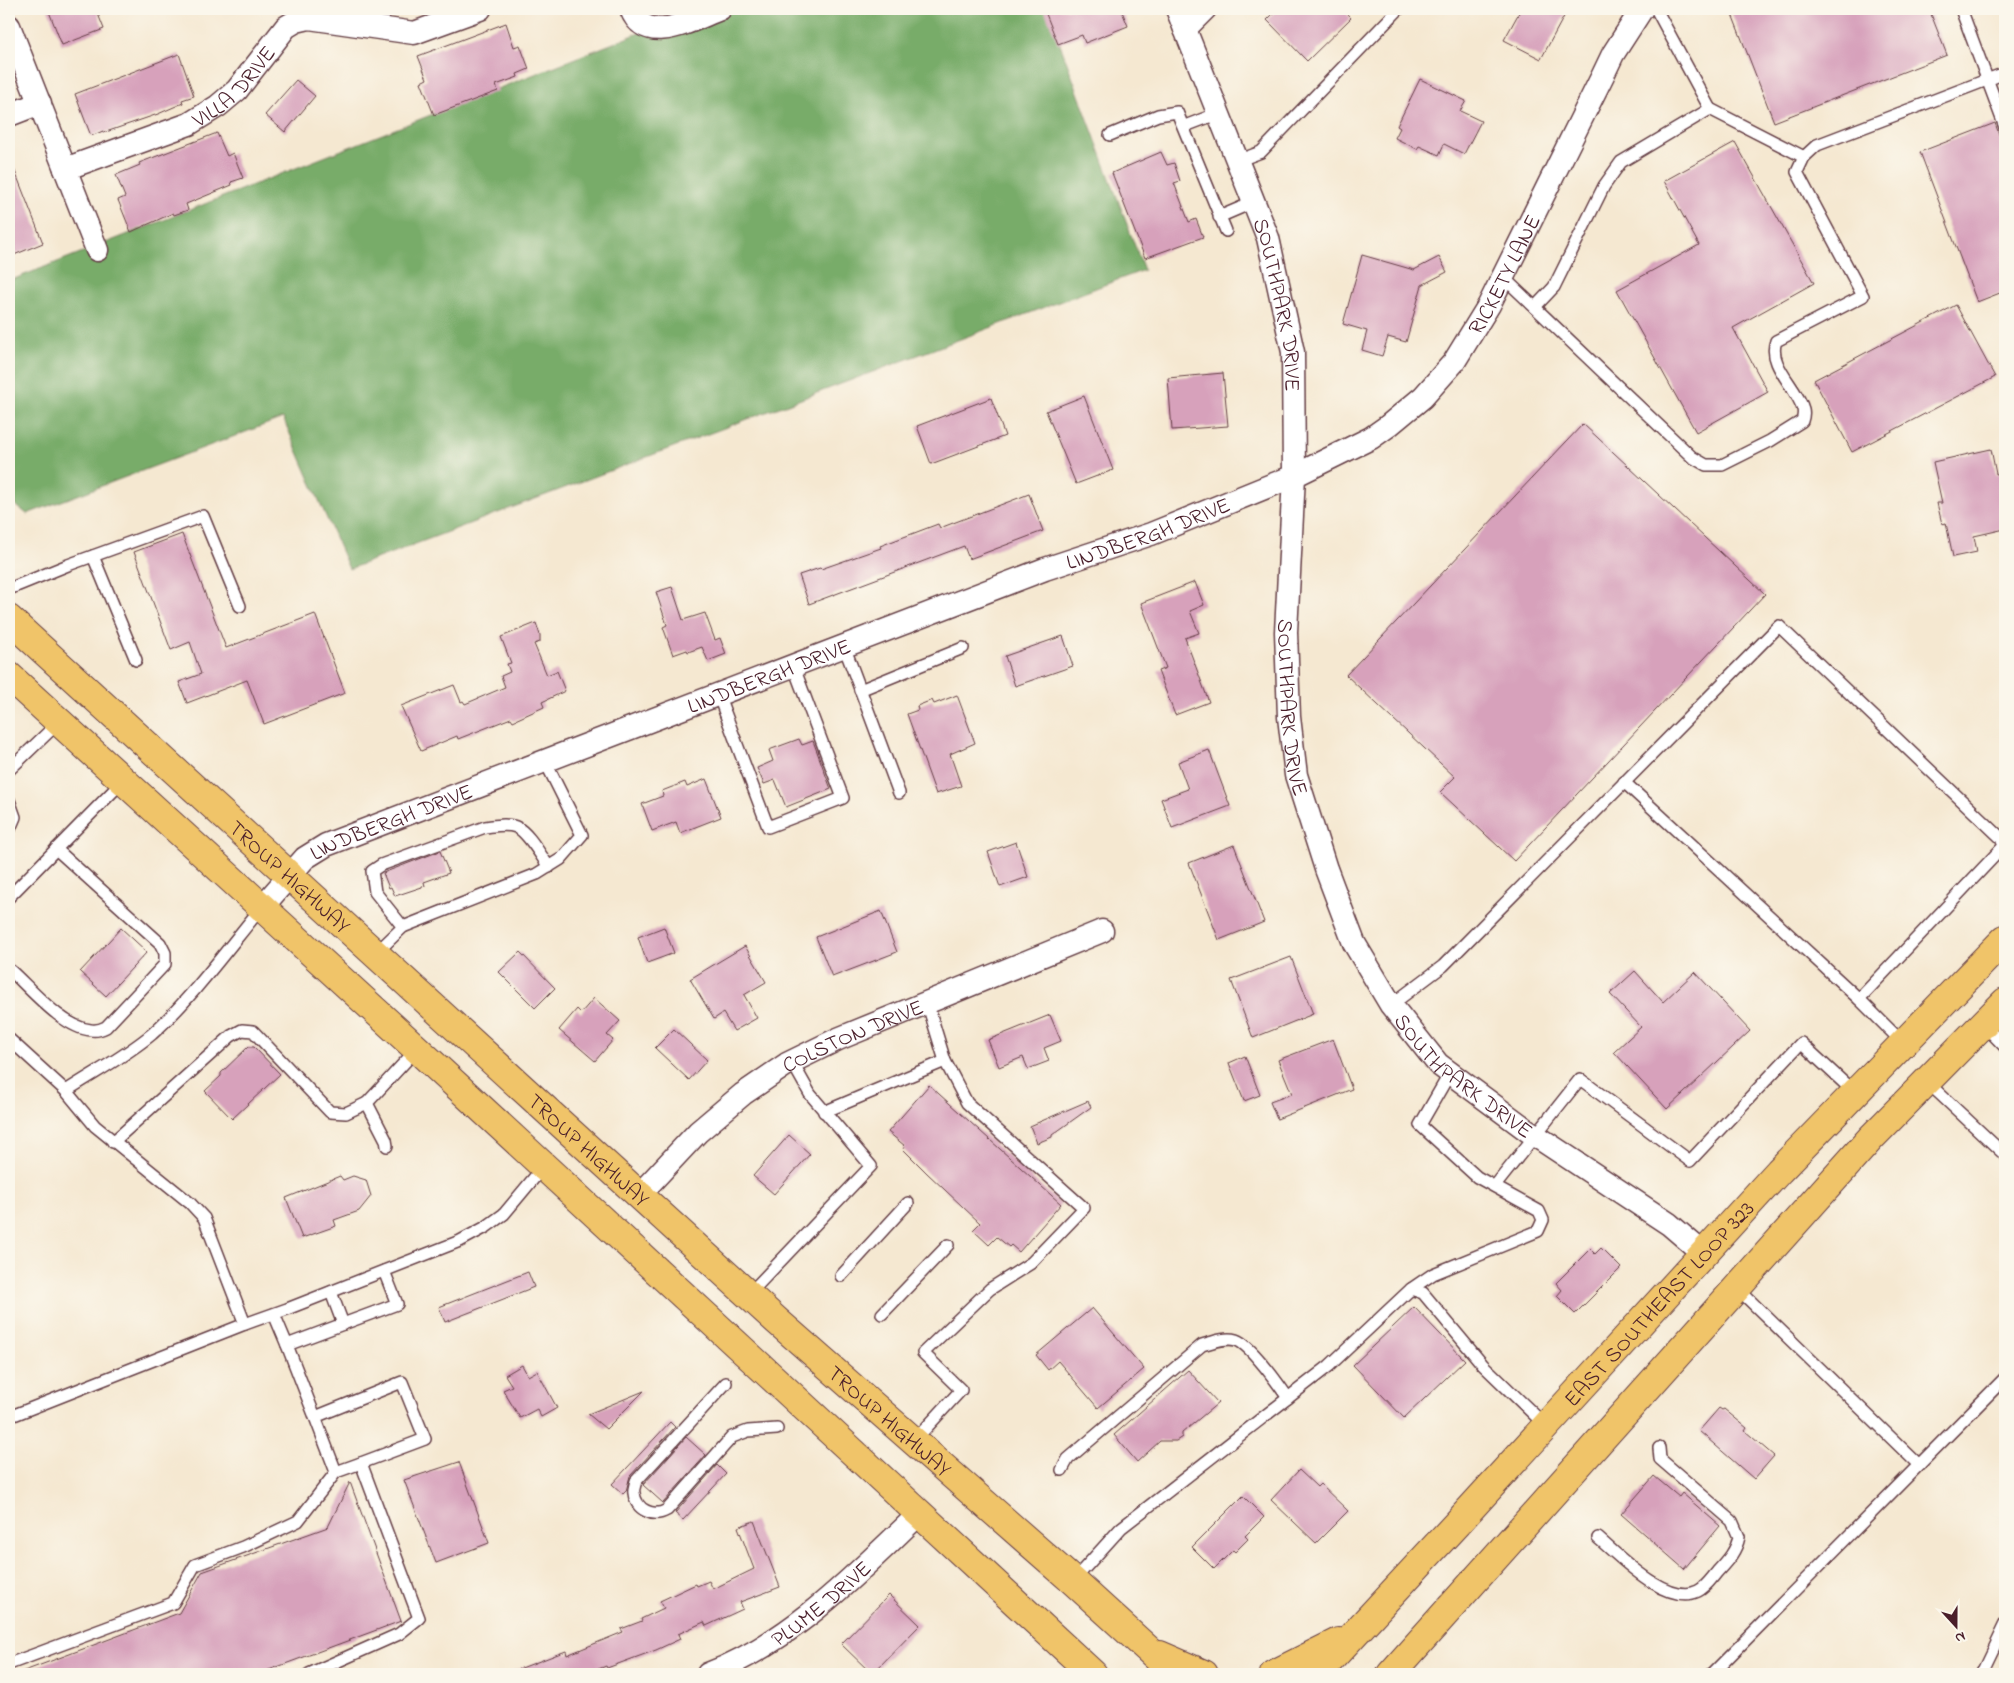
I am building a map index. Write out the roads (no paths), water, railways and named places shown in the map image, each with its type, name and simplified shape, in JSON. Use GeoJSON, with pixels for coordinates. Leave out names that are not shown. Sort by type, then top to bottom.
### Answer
{"type":"FeatureCollection","features":[{"type":"Feature","properties":{"kind":"highway","name":"TROUP HIGHWAY"},"geometry":{"type":"LineString","coordinates":[[9,619],[639,1195],[1176,1674]]}},
{"type":"Feature","properties":{"kind":"highway","name":"TROUP HIGHWAY"},"geometry":{"type":"LineString","coordinates":[[9,676],[262,906],[1093,1674]]}},
{"type":"Feature","properties":{"kind":"highway","name":"EAST SOUTHEAST LOOP 323"},"geometry":{"type":"LineString","coordinates":[[1317,1674],[1779,1170],[2005,938]]}},
{"type":"Feature","properties":{"kind":"highway"},"geometry":{"type":"LineString","coordinates":[[1391,1674],[1871,1138],[2005,1002]]}},
{"type":"Feature","properties":{"kind":"highway"},"geometry":{"type":"LineString","coordinates":[[1274,1674],[1354,1633]]}},
{"type":"Feature","properties":{"kind":"highway"},"geometry":{"type":"LineString","coordinates":[[1148,1649],[1204,1674]]}},
{"type":"Feature","properties":{"kind":"street","name":"VILLA DRIVE"},"geometry":{"type":"LineString","coordinates":[[66,168],[189,124],[218,106],[237,90],[286,27],[296,21],[309,18],[414,32],[480,9]]}},
{"type":"Feature","properties":{"kind":"street"},"geometry":{"type":"LineString","coordinates":[[630,9],[634,19],[642,25],[657,29],[667,29],[720,9]]}},
{"type":"Feature","properties":{"kind":"street"},"geometry":{"type":"LineString","coordinates":[[1181,19],[1205,9]]}},
{"type":"Feature","properties":{"kind":"street","name":"RICKETY LANE"},"geometry":{"type":"LineString","coordinates":[[1294,476],[1370,438],[1388,426],[1423,397],[1454,362],[1467,344],[1503,277],[1602,74],[1642,9]]}},
{"type":"Feature","properties":{"kind":"street","name":"SOUTHPARK DRIVE"},"geometry":{"type":"LineString","coordinates":[[1181,19],[1268,238],[1293,352],[1294,476],[1286,632],[1289,717],[1296,775],[1326,869],[1354,943],[1391,1005],[1438,1064],[1536,1136],[1669,1224],[1704,1254]]}},
{"type":"Feature","properties":{"kind":"street"},"geometry":{"type":"LineString","coordinates":[[9,26],[97,250]]}},
{"type":"Feature","properties":{"kind":"street"},"geometry":{"type":"LineString","coordinates":[[9,115],[40,103]]}},
{"type":"Feature","properties":{"kind":"street","name":"LINDBERGH DRIVE"},"geometry":{"type":"LineString","coordinates":[[262,906],[304,858],[326,845],[1045,569],[1152,534],[1294,476]]}},
{"type":"Feature","properties":{"kind":"street","name":"COLSTON DRIVE"},"geometry":{"type":"LineString","coordinates":[[639,1195],[698,1132],[743,1094],[792,1062],[838,1039],[1102,931]]}},
{"type":"Feature","properties":{"kind":"street","name":"PLUME DRIVE"},"geometry":{"type":"LineString","coordinates":[[708,1674],[727,1667],[789,1630],[851,1578],[920,1513]]}},
{"type":"Feature","properties":{"kind":"lane"},"geometry":{"type":"LineString","coordinates":[[1237,160],[1261,152],[1398,9]]}},
{"type":"Feature","properties":{"kind":"lane"},"geometry":{"type":"LineString","coordinates":[[1656,9],[1710,110],[1804,157]]}},
{"type":"Feature","properties":{"kind":"lane"},"geometry":{"type":"LineString","coordinates":[[1961,9],[2005,127]]}},
{"type":"Feature","properties":{"kind":"lane"},"geometry":{"type":"LineString","coordinates":[[1503,277],[1692,457],[1706,465],[1722,465],[1770,441],[1802,421],[1803,410],[1773,350],[1776,341],[1863,296],[1797,172],[1804,157],[1816,145],[2005,73]]}},
{"type":"Feature","properties":{"kind":"lane"},"geometry":{"type":"LineString","coordinates":[[1535,308],[1554,287],[1604,186],[1621,162],[1710,110]]}},
{"type":"Feature","properties":{"kind":"lane"},"geometry":{"type":"LineString","coordinates":[[1110,135],[1158,115],[1178,112],[1226,231]]}},
{"type":"Feature","properties":{"kind":"lane"},"geometry":{"type":"LineString","coordinates":[[1184,126],[1218,114]]}},
{"type":"Feature","properties":{"kind":"lane"},"geometry":{"type":"LineString","coordinates":[[1219,217],[1254,202]]}},
{"type":"Feature","properties":{"kind":"lane"},"geometry":{"type":"LineString","coordinates":[[9,589],[203,516],[240,606]]}},
{"type":"Feature","properties":{"kind":"lane"},"geometry":{"type":"LineString","coordinates":[[93,556],[136,660]]}},
{"type":"Feature","properties":{"kind":"lane"},"geometry":{"type":"LineString","coordinates":[[1391,1005],[1443,966],[1779,626],[2001,838],[2004,846],[1859,999]]}},
{"type":"Feature","properties":{"kind":"lane"},"geometry":{"type":"LineString","coordinates":[[844,646],[899,794]]}},
{"type":"Feature","properties":{"kind":"lane"},"geometry":{"type":"LineString","coordinates":[[860,690],[963,648]]}},
{"type":"Feature","properties":{"kind":"lane"},"geometry":{"type":"LineString","coordinates":[[718,694],[768,827],[843,798],[793,665]]}},
{"type":"Feature","properties":{"kind":"lane"},"geometry":{"type":"LineString","coordinates":[[9,770],[60,722]]}},
{"type":"Feature","properties":{"kind":"lane"},"geometry":{"type":"LineString","coordinates":[[375,954],[403,927],[537,874],[561,859],[582,835],[545,761]]}},
{"type":"Feature","properties":{"kind":"lane"},"geometry":{"type":"LineString","coordinates":[[9,898],[124,780]]}},
{"type":"Feature","properties":{"kind":"lane"},"geometry":{"type":"LineString","coordinates":[[1624,782],[1859,999],[1903,1043]]}},
{"type":"Feature","properties":{"kind":"lane"},"geometry":{"type":"LineString","coordinates":[[9,800],[14,817],[9,831]]}},
{"type":"Feature","properties":{"kind":"lane"},"geometry":{"type":"LineString","coordinates":[[403,927],[375,892],[372,871],[380,865],[485,827],[500,825],[516,826],[524,833],[549,867]]}},
{"type":"Feature","properties":{"kind":"lane"},"geometry":{"type":"LineString","coordinates":[[9,971],[60,1016],[81,1028],[94,1031],[106,1027],[165,964],[165,953],[160,943],[56,850]]}},
{"type":"Feature","properties":{"kind":"lane"},"geometry":{"type":"LineString","coordinates":[[66,1091],[128,1052],[152,1033],[213,967],[262,906]]}},
{"type":"Feature","properties":{"kind":"lane"},"geometry":{"type":"LineString","coordinates":[[914,1441],[961,1390],[923,1353],[990,1289],[1031,1263],[1084,1208],[967,1102],[945,1060],[927,1002]]}},
{"type":"Feature","properties":{"kind":"lane"},"geometry":{"type":"LineString","coordinates":[[1984,1025],[2005,1047]]}},
{"type":"Feature","properties":{"kind":"lane"},"geometry":{"type":"LineString","coordinates":[[113,1142],[231,1036],[242,1030],[253,1031],[330,1112],[346,1113],[367,1103],[417,1049]]}},
{"type":"Feature","properties":{"kind":"lane"},"geometry":{"type":"LineString","coordinates":[[9,1038],[66,1091],[95,1126],[190,1203],[204,1218],[245,1324]]}},
{"type":"Feature","properties":{"kind":"lane"},"geometry":{"type":"LineString","coordinates":[[1495,1186],[1580,1079],[1690,1161],[1801,1043],[1855,1093]]}},
{"type":"Feature","properties":{"kind":"lane"},"geometry":{"type":"LineString","coordinates":[[824,1112],[945,1060]]}},
{"type":"Feature","properties":{"kind":"lane"},"geometry":{"type":"LineString","coordinates":[[749,1294],[872,1166],[810,1094],[792,1062]]}},
{"type":"Feature","properties":{"kind":"lane"},"geometry":{"type":"LineString","coordinates":[[1073,1581],[1121,1528],[1329,1366],[1411,1289],[1433,1274],[1538,1231],[1543,1220],[1539,1211],[1477,1177],[1420,1126],[1450,1073]]}},
{"type":"Feature","properties":{"kind":"lane"},"geometry":{"type":"LineString","coordinates":[[1927,1082],[2005,1155]]}},
{"type":"Feature","properties":{"kind":"lane"},"geometry":{"type":"LineString","coordinates":[[367,1103],[386,1140],[387,1146]]}},
{"type":"Feature","properties":{"kind":"lane"},"geometry":{"type":"LineString","coordinates":[[9,1417],[460,1241],[486,1227],[504,1214],[544,1166]]}},
{"type":"Feature","properties":{"kind":"lane"},"geometry":{"type":"LineString","coordinates":[[841,1276],[908,1203]]}},
{"type":"Feature","properties":{"kind":"lane"},"geometry":{"type":"LineString","coordinates":[[882,1314],[948,1245]]}},
{"type":"Feature","properties":{"kind":"lane"},"geometry":{"type":"LineString","coordinates":[[287,1344],[397,1304],[384,1271]]}},
{"type":"Feature","properties":{"kind":"lane"},"geometry":{"type":"LineString","coordinates":[[1737,1288],[1919,1465]]}},
{"type":"Feature","properties":{"kind":"lane"},"geometry":{"type":"LineString","coordinates":[[1411,1289],[1423,1293],[1483,1365],[1546,1426]]}},
{"type":"Feature","properties":{"kind":"lane"},"geometry":{"type":"LineString","coordinates":[[331,1292],[343,1324]]}},
{"type":"Feature","properties":{"kind":"lane"},"geometry":{"type":"LineString","coordinates":[[274,1314],[336,1472]]}},
{"type":"Feature","properties":{"kind":"lane"},"geometry":{"type":"LineString","coordinates":[[1062,1470],[1068,1459],[1202,1345],[1222,1340],[1238,1340],[1263,1363],[1288,1398]]}},
{"type":"Feature","properties":{"kind":"lane"},"geometry":{"type":"LineString","coordinates":[[1712,1674],[2005,1378]]}},
{"type":"Feature","properties":{"kind":"lane"},"geometry":{"type":"LineString","coordinates":[[9,1664],[173,1603],[195,1565],[243,1547],[298,1521],[336,1472],[425,1438],[402,1382],[315,1417]]}},
{"type":"Feature","properties":{"kind":"lane"},"geometry":{"type":"LineString","coordinates":[[726,1383],[636,1481],[634,1493],[638,1504],[649,1513],[660,1514],[667,1510],[732,1436],[748,1431],[777,1429]]}},
{"type":"Feature","properties":{"kind":"lane"},"geometry":{"type":"LineString","coordinates":[[1598,1538],[1645,1576],[1670,1592],[1686,1594],[1698,1591],[1706,1586],[1734,1552],[1739,1537],[1732,1521],[1660,1459],[1660,1448]]}},
{"type":"Feature","properties":{"kind":"lane"},"geometry":{"type":"LineString","coordinates":[[309,1674],[399,1634],[419,1618],[361,1463]]}},
{"type":"Feature","properties":{"kind":"lane"},"geometry":{"type":"LineString","coordinates":[[1981,1674],[2005,1624]]}}]}
